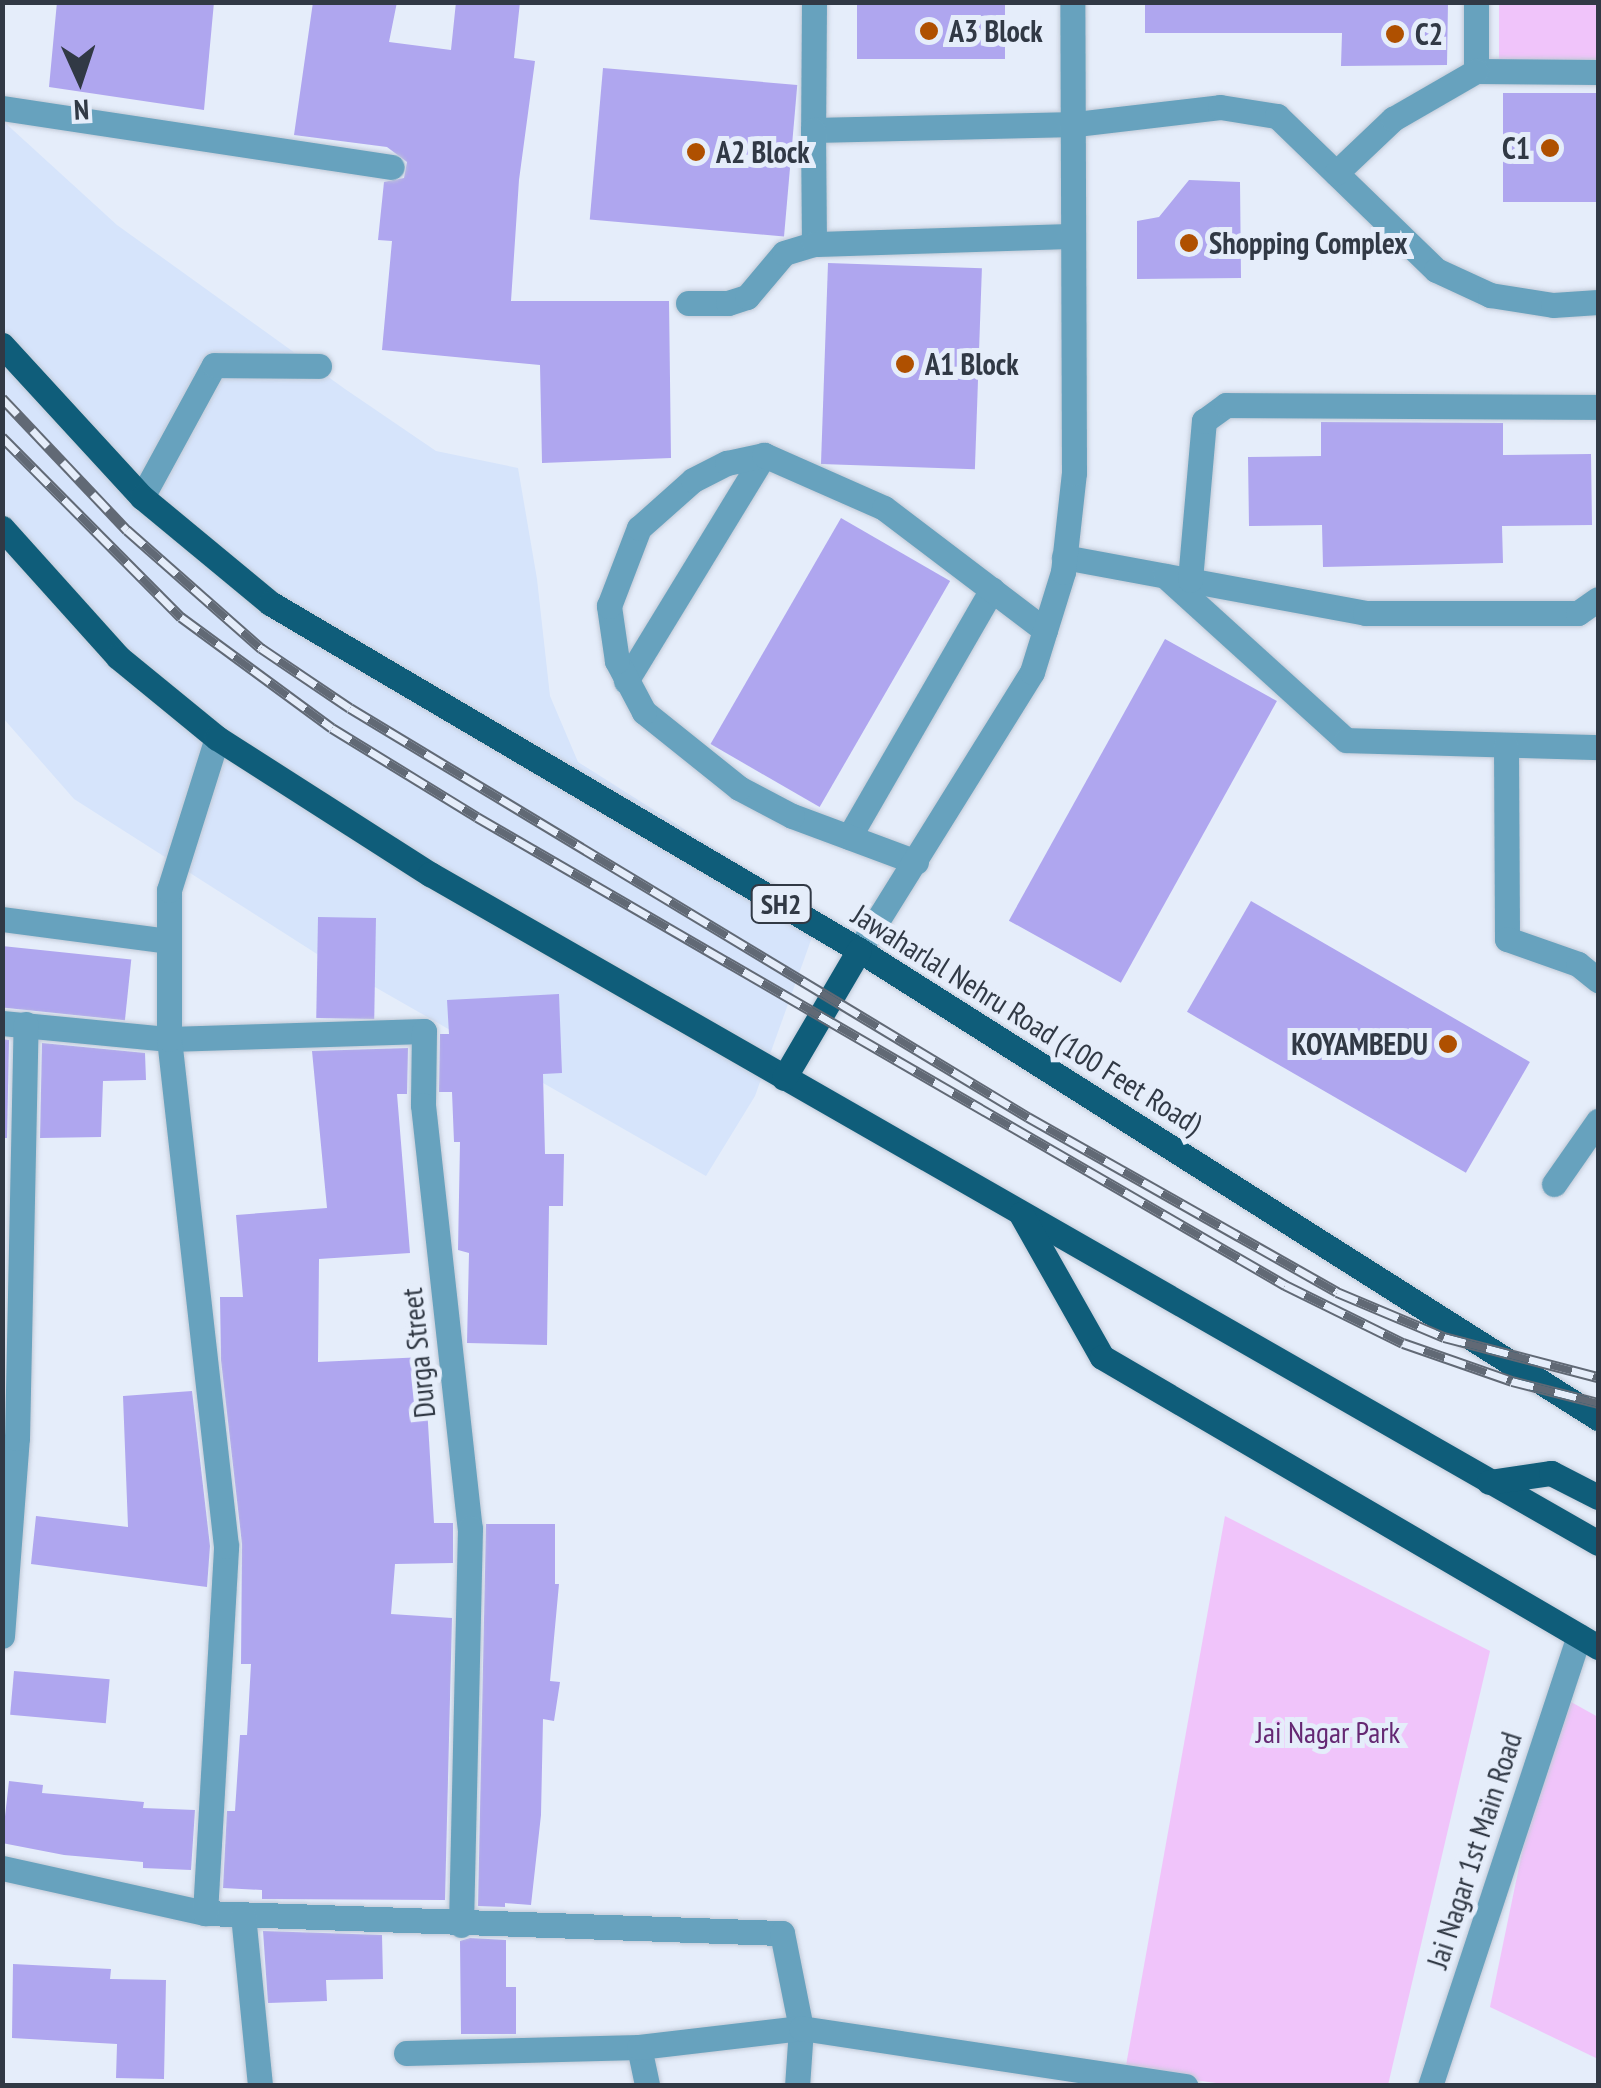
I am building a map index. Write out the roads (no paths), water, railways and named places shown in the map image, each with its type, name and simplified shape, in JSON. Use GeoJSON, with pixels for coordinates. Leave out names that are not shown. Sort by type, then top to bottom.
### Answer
{"type":"FeatureCollection","features":[{"type":"Feature","properties":{"kind":"main road","name":"Jawaharlal Nehru Road (100 Feet Road)"},"geometry":{"type":"LineString","coordinates":[[2,345],[142,498],[270,603],[859,950],[1598,1418]]}},
{"type":"Feature","properties":{"kind":"main road"},"geometry":{"type":"LineString","coordinates":[[2,528],[118,657],[217,738],[430,874],[1598,1544]]}},
{"type":"Feature","properties":{"kind":"main road"},"geometry":{"type":"LineString","coordinates":[[784,1078],[859,950]]}},
{"type":"Feature","properties":{"kind":"main road"},"geometry":{"type":"LineString","coordinates":[[1020,1213],[1102,1357],[1589,1641]]}},
{"type":"Feature","properties":{"kind":"main road"},"geometry":{"type":"LineString","coordinates":[[1489,1482],[1551,1474],[1591,1493]]}},
{"type":"Feature","properties":{"kind":"street"},"geometry":{"type":"LineString","coordinates":[[814,2],[814,244]]}},
{"type":"Feature","properties":{"kind":"street"},"geometry":{"type":"LineString","coordinates":[[859,950],[1032,672],[1064,557],[1074,473],[1076,124],[1072,2]]}},
{"type":"Feature","properties":{"kind":"street"},"geometry":{"type":"LineString","coordinates":[[1476,2],[1476,71]]}},
{"type":"Feature","properties":{"kind":"street"},"geometry":{"type":"LineString","coordinates":[[1336,173],[1393,119],[1476,71],[1598,72]]}},
{"type":"Feature","properties":{"kind":"street"},"geometry":{"type":"LineString","coordinates":[[813,130],[1076,124],[1220,107],[1277,116],[1436,270],[1490,295],[1553,305],[1598,302]]}},
{"type":"Feature","properties":{"kind":"street"},"geometry":{"type":"LineString","coordinates":[[2,108],[392,167]]}},
{"type":"Feature","properties":{"kind":"street"},"geometry":{"type":"LineString","coordinates":[[688,303],[728,303],[747,297],[784,253],[814,244],[1073,236]]}},
{"type":"Feature","properties":{"kind":"street"},"geometry":{"type":"LineString","coordinates":[[142,498],[214,365],[320,366]]}},
{"type":"Feature","properties":{"kind":"street"},"geometry":{"type":"LineString","coordinates":[[1177,578],[1204,421],[1226,405],[1598,407]]}},
{"type":"Feature","properties":{"kind":"street"},"geometry":{"type":"LineString","coordinates":[[916,862],[848,837],[739,788],[644,712],[618,660],[609,606],[638,528],[694,480],[727,463],[764,454],[884,508],[1045,630]]}},
{"type":"Feature","properties":{"kind":"street"},"geometry":{"type":"LineString","coordinates":[[626,681],[764,454]]}},
{"type":"Feature","properties":{"kind":"street"},"geometry":{"type":"LineString","coordinates":[[1064,557],[1366,613],[1578,613],[1598,599]]}},
{"type":"Feature","properties":{"kind":"street"},"geometry":{"type":"LineString","coordinates":[[1177,578],[1346,740],[1598,747]]}},
{"type":"Feature","properties":{"kind":"street"},"geometry":{"type":"LineString","coordinates":[[848,837],[992,589]]}},
{"type":"Feature","properties":{"kind":"street"},"geometry":{"type":"LineString","coordinates":[[205,1913],[226,1546],[169,1039],[169,890],[217,738]]}},
{"type":"Feature","properties":{"kind":"street"},"geometry":{"type":"LineString","coordinates":[[1506,746],[1507,939],[1578,964],[1598,980]]}},
{"type":"Feature","properties":{"kind":"street"},"geometry":{"type":"LineString","coordinates":[[2,919],[169,941]]}},
{"type":"Feature","properties":{"kind":"street"},"geometry":{"type":"LineString","coordinates":[[2,1636],[17,1438],[14,1023],[169,1039]]}},
{"type":"Feature","properties":{"kind":"street","name":"Durga Street"},"geometry":{"type":"LineString","coordinates":[[169,1039],[424,1030],[423,1104],[470,1528],[461,1925]]}},
{"type":"Feature","properties":{"kind":"street"},"geometry":{"type":"LineString","coordinates":[[1554,1184],[1598,1120]]}},
{"type":"Feature","properties":{"kind":"street","name":"Jai Nagar 1st Main Road"},"geometry":{"type":"LineString","coordinates":[[1430,2086],[1589,1641]]}},
{"type":"Feature","properties":{"kind":"street"},"geometry":{"type":"LineString","coordinates":[[2,1868],[205,1913],[461,1925],[782,1933],[801,2028],[797,2086]]}},
{"type":"Feature","properties":{"kind":"street"},"geometry":{"type":"LineString","coordinates":[[243,1915],[260,2086]]}},
{"type":"Feature","properties":{"kind":"street"},"geometry":{"type":"LineString","coordinates":[[406,2053],[639,2047],[801,2028],[1186,2086]]}},
{"type":"Feature","properties":{"kind":"street"},"geometry":{"type":"LineString","coordinates":[[639,2047],[647,2086]]}},
{"type":"Feature","properties":{"kind":"railway"},"geometry":{"type":"LineString","coordinates":[[2,398],[127,530],[261,648],[350,708],[1028,1117],[1337,1292],[1444,1337],[1598,1377]]}},
{"type":"Feature","properties":{"kind":"railway"},"geometry":{"type":"LineString","coordinates":[[2,437],[181,617],[332,728],[477,817],[1285,1285],[1403,1343],[1512,1381],[1598,1403]]}},
{"type":"Feature","properties":{"kind":"place","name":"A3 Block"},"geometry":{"type":"Point","coordinates":[929,31]}},
{"type":"Feature","properties":{"kind":"place","name":"C2"},"geometry":{"type":"Point","coordinates":[1395,34]}},
{"type":"Feature","properties":{"kind":"place","name":"C1"},"geometry":{"type":"Point","coordinates":[1550,148]}},
{"type":"Feature","properties":{"kind":"place","name":"A2 Block"},"geometry":{"type":"Point","coordinates":[696,152]}},
{"type":"Feature","properties":{"kind":"place","name":"Shopping Complex"},"geometry":{"type":"Point","coordinates":[1189,243]}},
{"type":"Feature","properties":{"kind":"place","name":"A1 Block"},"geometry":{"type":"Point","coordinates":[905,364]}},
{"type":"Feature","properties":{"kind":"place","name":"KOYAMBEDU"},"geometry":{"type":"Point","coordinates":[1448,1044]}},
{"type":"Feature","properties":{"kind":"park label","name":"Jai Nagar Park"},"geometry":{"type":"Point","coordinates":[1328,1732]}}]}
